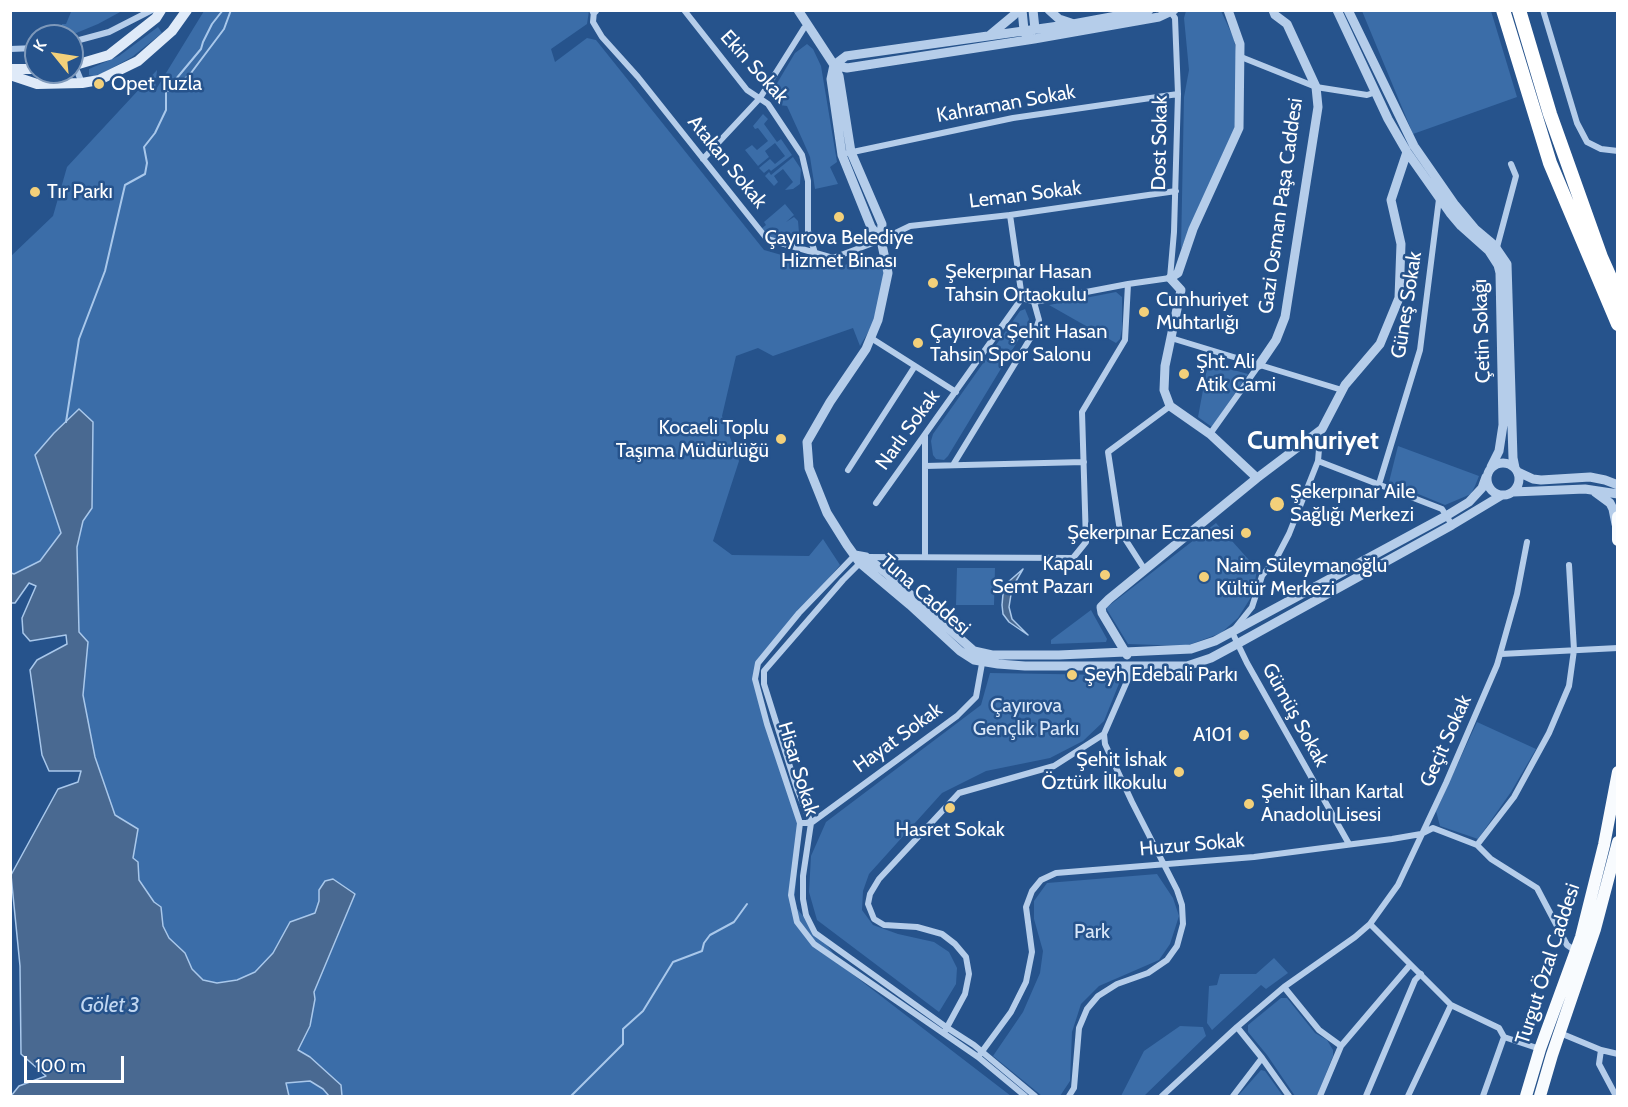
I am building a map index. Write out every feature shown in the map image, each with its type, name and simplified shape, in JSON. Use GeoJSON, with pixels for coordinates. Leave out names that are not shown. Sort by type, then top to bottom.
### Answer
{"type":"FeatureCollection","features":[{"type":"Feature","properties":{"kind":"highway"},"geometry":{"type":"LineString","coordinates":[[1503,10],[1551,163],[1617,324]]}},
{"type":"Feature","properties":{"kind":"highway"},"geometry":{"type":"LineString","coordinates":[[1519,10],[1550,114],[1601,257],[1617,295]]}},
{"type":"Feature","properties":{"kind":"main road"},"geometry":{"type":"LineString","coordinates":[[84,83],[99,80],[138,61],[172,31],[187,10]]}},
{"type":"Feature","properties":{"kind":"main road"},"geometry":{"type":"LineString","coordinates":[[84,63],[109,55],[154,13],[172,31]]}},
{"type":"Feature","properties":{"kind":"main road"},"geometry":{"type":"LineString","coordinates":[[1617,517],[1617,540]]}},
{"type":"Feature","properties":{"kind":"main road","name":"Turgut Özal Caddesi"},"geometry":{"type":"LineString","coordinates":[[1526,1096],[1540,1049],[1581,954],[1617,772]]}},
{"type":"Feature","properties":{"kind":"main road","name":"Turgut Özal Caddesi"},"geometry":{"type":"LineString","coordinates":[[1540,1096],[1581,954],[1617,850]]}},
{"type":"Feature","properties":{"kind":"street","name":"Ekin Sokak"},"geometry":{"type":"LineString","coordinates":[[684,10],[747,90],[768,104],[802,155],[808,181],[808,231],[815,253]]}},
{"type":"Feature","properties":{"kind":"street","name":"Tuna Caddesi"},"geometry":{"type":"LineString","coordinates":[[798,10],[839,76],[847,153],[882,224],[881,240],[888,273],[872,338],[807,442],[809,468],[827,513],[861,559],[960,651],[974,660],[992,655],[1191,650],[1215,641],[1446,516],[1469,502],[1482,488],[1486,477]]}},
{"type":"Feature","properties":{"kind":"street"},"geometry":{"type":"LineString","coordinates":[[989,36],[1014,15],[1016,10]]}},
{"type":"Feature","properties":{"kind":"street"},"geometry":{"type":"LineString","coordinates":[[1022,10],[1024,30],[1027,36],[1034,39]]}},
{"type":"Feature","properties":{"kind":"street"},"geometry":{"type":"LineString","coordinates":[[1033,10],[1035,29]]}},
{"type":"Feature","properties":{"kind":"street"},"geometry":{"type":"LineString","coordinates":[[1049,10],[1059,19],[1073,24]]}},
{"type":"Feature","properties":{"kind":"street"},"geometry":{"type":"LineString","coordinates":[[834,65],[846,56],[1073,24],[1149,10]]}},
{"type":"Feature","properties":{"kind":"street"},"geometry":{"type":"LineString","coordinates":[[1010,215],[1022,298],[1034,302],[1170,278],[1178,273],[1193,229],[1239,128],[1241,57],[1237,32],[1228,10]]}},
{"type":"Feature","properties":{"kind":"street","name":"Gazi Osman Paşa Caddesi"},"geometry":{"type":"LineString","coordinates":[[1210,434],[1276,340],[1285,317],[1318,107],[1316,87],[1287,24],[1275,15],[1273,10]]}},
{"type":"Feature","properties":{"kind":"street"},"geometry":{"type":"LineString","coordinates":[[1337,10],[1394,131],[1467,220],[1505,260],[1508,270],[1513,458],[1519,483],[1513,492]]}},
{"type":"Feature","properties":{"kind":"street"},"geometry":{"type":"LineString","coordinates":[[1069,1096],[1074,1089],[1079,1028],[1087,1009],[1098,996],[1117,984],[1148,973],[1167,960],[1177,946],[1183,924],[1182,905],[1177,890],[1105,744],[1104,734],[1128,679],[1129,666],[1126,652],[1102,614],[1101,607],[1257,478],[1322,429],[1342,390],[1380,344],[1399,298],[1401,243],[1391,200],[1410,149],[1348,10]]}},
{"type":"Feature","properties":{"kind":"street"},"geometry":{"type":"LineString","coordinates":[[1543,10],[1577,123],[1587,142],[1601,149],[1617,151]]}},
{"type":"Feature","properties":{"kind":"street","name":"Atakan Sokak"},"geometry":{"type":"LineString","coordinates":[[594,11],[593,22],[602,37],[638,77],[767,239],[833,258],[881,240]]}},
{"type":"Feature","properties":{"kind":"street"},"geometry":{"type":"LineString","coordinates":[[834,65],[847,68],[1034,39],[1159,17],[1172,11]]}},
{"type":"Feature","properties":{"kind":"street","name":"Dost Sokak"},"geometry":{"type":"LineString","coordinates":[[1170,278],[1176,191],[1178,94],[1175,18],[1172,11]]}},
{"type":"Feature","properties":{"kind":"street"},"geometry":{"type":"LineString","coordinates":[[84,39],[109,32],[154,13]]}},
{"type":"Feature","properties":{"kind":"street"},"geometry":{"type":"LineString","coordinates":[[703,159],[760,98],[804,28],[809,25]]}},
{"type":"Feature","properties":{"kind":"street"},"geometry":{"type":"LineString","coordinates":[[1241,57],[1316,87],[1367,95],[1376,92]]}},
{"type":"Feature","properties":{"kind":"street","name":"Kahraman Sokak"},"geometry":{"type":"LineString","coordinates":[[847,153],[1013,118],[1178,94]]}},
{"type":"Feature","properties":{"kind":"street","name":"Çetin Sokağı"},"geometry":{"type":"LineString","coordinates":[[1410,149],[1439,199],[1461,226],[1496,253],[1500,273],[1503,425],[1499,451],[1491,467]]}},
{"type":"Feature","properties":{"kind":"street"},"geometry":{"type":"LineString","coordinates":[[1496,253],[1516,176],[1511,164]]}},
{"type":"Feature","properties":{"kind":"street","name":"Leman Sokak"},"geometry":{"type":"LineString","coordinates":[[881,240],[910,226],[1010,215],[1176,191]]}},
{"type":"Feature","properties":{"kind":"street","name":"Güneş Sokak"},"geometry":{"type":"LineString","coordinates":[[1379,484],[1420,350],[1439,199]]}},
{"type":"Feature","properties":{"kind":"street"},"geometry":{"type":"LineString","coordinates":[[1170,278],[1180,290],[1166,366],[1164,390],[1170,406],[1210,434],[1257,478]]}},
{"type":"Feature","properties":{"kind":"street"},"geometry":{"type":"LineString","coordinates":[[861,559],[1073,558],[1086,542],[1082,412],[1125,340],[1128,284]]}},
{"type":"Feature","properties":{"kind":"street","name":"Narlı Sokak"},"geometry":{"type":"LineString","coordinates":[[876,503],[1022,298]]}},
{"type":"Feature","properties":{"kind":"street"},"geometry":{"type":"LineString","coordinates":[[952,465],[1036,329],[1039,320],[1034,302]]}},
{"type":"Feature","properties":{"kind":"street"},"geometry":{"type":"LineString","coordinates":[[872,338],[956,392]]}},
{"type":"Feature","properties":{"kind":"street"},"geometry":{"type":"LineString","coordinates":[[1171,338],[1342,390]]}},
{"type":"Feature","properties":{"kind":"street"},"geometry":{"type":"LineString","coordinates":[[848,470],[915,366]]}},
{"type":"Feature","properties":{"kind":"street"},"geometry":{"type":"LineString","coordinates":[[1144,570],[1120,531],[1108,452],[1170,406]]}},
{"type":"Feature","properties":{"kind":"street"},"geometry":{"type":"LineString","coordinates":[[925,435],[925,557]]}},
{"type":"Feature","properties":{"kind":"street"},"geometry":{"type":"LineString","coordinates":[[1232,632],[1252,607],[1262,576],[1277,557],[1289,534],[1318,461],[1319,449],[1312,437]]}},
{"type":"Feature","properties":{"kind":"street"},"geometry":{"type":"LineString","coordinates":[[1318,461],[1442,509],[1452,525]]}},
{"type":"Feature","properties":{"kind":"street"},"geometry":{"type":"LineString","coordinates":[[925,466],[1083,462]]}},
{"type":"Feature","properties":{"kind":"street"},"geometry":{"type":"LineString","coordinates":[[1617,477],[1533,479],[1506,462],[1495,464],[1486,477],[1489,487],[1502,495],[1513,492],[1578,489],[1617,494]]}},
{"type":"Feature","properties":{"kind":"street"},"geometry":{"type":"LineString","coordinates":[[1590,477],[1617,485]]}},
{"type":"Feature","properties":{"kind":"street"},"geometry":{"type":"LineString","coordinates":[[1578,489],[1594,492],[1610,503],[1617,535]]}},
{"type":"Feature","properties":{"kind":"street","name":"Tuna Caddesi"},"geometry":{"type":"LineString","coordinates":[[983,657],[1025,666],[1187,666],[1211,658],[1237,644],[1502,495]]}},
{"type":"Feature","properties":{"kind":"street","name":"Geçit Sokak"},"geometry":{"type":"LineString","coordinates":[[1162,1096],[1284,987],[1370,924],[1398,885],[1501,654],[1518,594],[1527,542]]}},
{"type":"Feature","properties":{"kind":"street","name":"Hisar Sokak"},"geometry":{"type":"LineString","coordinates":[[861,559],[764,671],[764,684],[797,789],[811,823],[803,876],[806,915],[815,933],[946,1027],[1035,1096]]}},
{"type":"Feature","properties":{"kind":"street","name":"Hisar Sokak"},"geometry":{"type":"LineString","coordinates":[[861,559],[799,613],[758,663],[755,679],[767,724],[800,823],[791,895],[797,922],[814,944],[943,1034],[981,1054],[1025,1096]]}},
{"type":"Feature","properties":{"kind":"street"},"geometry":{"type":"LineString","coordinates":[[1477,846],[1514,797],[1549,733],[1569,686],[1574,650],[1569,565]]}},
{"type":"Feature","properties":{"kind":"street","name":"Gümüş Sokak"},"geometry":{"type":"LineString","coordinates":[[1232,632],[1349,844]]}},
{"type":"Feature","properties":{"kind":"street"},"geometry":{"type":"LineString","coordinates":[[1501,654],[1617,648]]}},
{"type":"Feature","properties":{"kind":"street","name":"Hayat Sokak"},"geometry":{"type":"LineString","coordinates":[[811,823],[957,716],[976,697],[983,657]]}},
{"type":"Feature","properties":{"kind":"street"},"geometry":{"type":"LineString","coordinates":[[943,1034],[965,994],[969,974],[966,957],[942,934],[917,927],[884,925],[874,919],[868,904],[870,894],[879,879],[959,793],[1054,766],[1104,734]]}},
{"type":"Feature","properties":{"kind":"street"},"geometry":{"type":"LineString","coordinates":[[800,823],[811,823]]}},
{"type":"Feature","properties":{"kind":"street","name":"Huzur Sokak"},"geometry":{"type":"LineString","coordinates":[[981,1054],[1011,1012],[1026,982],[1032,952],[1026,907],[1032,891],[1041,880],[1056,873],[1254,857],[1421,834],[1433,828],[1477,846],[1491,859],[1537,888],[1567,945],[1581,954]]}},
{"type":"Feature","properties":{"kind":"street"},"geometry":{"type":"LineString","coordinates":[[1604,845],[1617,850]]}},
{"type":"Feature","properties":{"kind":"street"},"geometry":{"type":"LineString","coordinates":[[1370,924],[1450,1005],[1499,1028],[1504,1037],[1540,1049]]}},
{"type":"Feature","properties":{"kind":"street"},"geometry":{"type":"LineString","coordinates":[[1320,1096],[1341,1046],[1410,965]]}},
{"type":"Feature","properties":{"kind":"street"},"geometry":{"type":"LineString","coordinates":[[1366,1096],[1414,980],[1421,974]]}},
{"type":"Feature","properties":{"kind":"street"},"geometry":{"type":"LineString","coordinates":[[1284,987],[1319,1030],[1341,1046]]}},
{"type":"Feature","properties":{"kind":"street"},"geometry":{"type":"LineString","coordinates":[[1408,1096],[1450,1005]]}},
{"type":"Feature","properties":{"kind":"street"},"geometry":{"type":"LineString","coordinates":[[1237,1027],[1289,1096]]}},
{"type":"Feature","properties":{"kind":"street"},"geometry":{"type":"LineString","coordinates":[[1559,1033],[1617,1054]]}},
{"type":"Feature","properties":{"kind":"street"},"geometry":{"type":"LineString","coordinates":[[1483,1096],[1504,1037]]}},
{"type":"Feature","properties":{"kind":"street"},"geometry":{"type":"LineString","coordinates":[[1601,1050],[1599,1064],[1616,1096]]}},
{"type":"Feature","properties":{"kind":"street"},"geometry":{"type":"LineString","coordinates":[[1233,1096],[1262,1058]]}},
{"type":"Feature","properties":{"kind":"green space"},"geometry":{"type":"Polygon","coordinates":[[[76,10],[122,11],[84,30],[84,24],[66,24],[71,12],[76,10]]]}},
{"type":"Feature","properties":{"kind":"green space"},"geometry":{"type":"Polygon","coordinates":[[[204,11],[589,11],[587,24],[551,49],[555,62],[587,38],[596,40],[764,250],[831,269],[868,258],[878,266],[881,264],[885,273],[873,324],[860,346],[853,328],[773,356],[758,348],[736,356],[722,416],[739,461],[713,541],[732,555],[809,556],[823,539],[840,565],[758,662],[755,680],[801,825],[794,905],[847,970],[1011,1096],[342,1096],[341,1084],[310,1057],[298,1050],[310,1026],[315,999],[314,992],[342,927],[319,890],[319,901],[315,913],[290,922],[273,953],[255,972],[237,980],[217,983],[203,980],[192,969],[185,953],[169,938],[163,926],[161,907],[154,902],[139,880],[138,862],[133,858],[115,815],[95,757],[83,695],[88,642],[79,632],[77,547],[83,520],[92,508],[41,475],[61,533],[40,561],[14,574],[11,573],[10,257],[53,216],[67,167],[157,70],[155,91],[204,11]]]}},
{"type":"Feature","properties":{"kind":"green space"},"geometry":{"type":"Polygon","coordinates":[[[1186,11],[1221,11],[1234,39],[1236,126],[1181,249],[1184,97],[1189,70],[1184,18],[1186,11]]]}},
{"type":"Feature","properties":{"kind":"green space"},"geometry":{"type":"Polygon","coordinates":[[[1362,11],[1491,11],[1517,97],[1413,134],[1362,11]]]}},
{"type":"Feature","properties":{"kind":"green space"},"geometry":{"type":"Polygon","coordinates":[[[158,27],[162,33],[132,57],[101,74],[89,75],[89,69],[119,56],[158,27]]]}},
{"type":"Feature","properties":{"kind":"green space"},"geometry":{"type":"Polygon","coordinates":[[[807,44],[813,49],[821,66],[837,162],[830,167],[838,184],[815,189],[810,157],[787,106],[779,105],[772,96],[795,53],[807,44]]]}},
{"type":"Feature","properties":{"kind":"green space"},"geometry":{"type":"Polygon","coordinates":[[[763,114],[768,119],[764,124],[777,142],[781,139],[792,155],[771,171],[769,169],[764,173],[759,168],[770,159],[775,164],[785,156],[775,143],[765,151],[769,157],[758,166],[745,150],[752,145],[757,150],[768,141],[758,128],[755,129],[753,126],[763,114]]]}},
{"type":"Feature","properties":{"kind":"green space"},"geometry":{"type":"Polygon","coordinates":[[[793,157],[801,169],[800,184],[793,189],[785,190],[793,182],[783,169],[774,176],[778,182],[774,186],[765,176],[769,172],[771,175],[793,157]]]}},
{"type":"Feature","properties":{"kind":"green space"},"geometry":{"type":"Polygon","coordinates":[[[785,204],[794,215],[786,222],[794,217],[798,221],[799,233],[803,241],[799,247],[768,237],[761,229],[766,225],[764,222],[785,204]]]}},
{"type":"Feature","properties":{"kind":"green space"},"geometry":{"type":"Polygon","coordinates":[[[1116,292],[1122,297],[1122,329],[1120,339],[1116,343],[1049,305],[1116,292]]]}},
{"type":"Feature","properties":{"kind":"green space"},"geometry":{"type":"Polygon","coordinates":[[[1025,309],[1029,319],[1028,324],[948,456],[944,460],[936,459],[933,455],[931,441],[933,434],[1020,311],[1025,309]]]}},
{"type":"Feature","properties":{"kind":"green space"},"geometry":{"type":"Polygon","coordinates":[[[1208,363],[1248,374],[1212,427],[1198,417],[1208,363]]]}},
{"type":"Feature","properties":{"kind":"green space"},"geometry":{"type":"Polygon","coordinates":[[[1398,446],[1479,476],[1471,494],[1445,505],[1389,482],[1398,446]]]}},
{"type":"Feature","properties":{"kind":"green space"},"geometry":{"type":"Polygon","coordinates":[[[1216,523],[1257,569],[1253,594],[1238,618],[1221,633],[1186,646],[1128,644],[1106,608],[1216,523]]]}},
{"type":"Feature","properties":{"kind":"green space"},"geometry":{"type":"Polygon","coordinates":[[[957,568],[995,568],[994,605],[956,605],[957,568]]]}},
{"type":"Feature","properties":{"kind":"green space"},"geometry":{"type":"Polygon","coordinates":[[[1091,610],[1107,639],[1106,642],[1051,644],[1051,640],[1091,610]]]}},
{"type":"Feature","properties":{"kind":"green space","name":"Çayırova Gençlik Parkı"},"geometry":{"type":"Polygon","coordinates":[[[990,673],[1111,675],[1120,681],[1104,721],[1083,741],[1050,758],[986,771],[942,793],[869,874],[863,891],[862,910],[873,925],[898,934],[934,942],[949,952],[957,968],[956,984],[939,1012],[817,920],[809,892],[811,856],[826,822],[981,705],[990,673]]]}},
{"type":"Feature","properties":{"kind":"green space"},"geometry":{"type":"Polygon","coordinates":[[[1477,722],[1536,749],[1511,792],[1478,839],[1440,826],[1436,811],[1477,722]]]}},
{"type":"Feature","properties":{"kind":"green space","name":"Park"},"geometry":{"type":"Polygon","coordinates":[[[1157,874],[1173,898],[1179,916],[1170,944],[1159,960],[1099,986],[1081,1004],[1072,1032],[1070,1081],[1060,1096],[1042,1096],[993,1056],[1023,1012],[1040,973],[1043,951],[1034,919],[1034,901],[1047,883],[1157,874]]]}},
{"type":"Feature","properties":{"kind":"green space"},"geometry":{"type":"Polygon","coordinates":[[[1274,958],[1288,973],[1266,989],[1261,985],[1212,1030],[1207,1023],[1209,986],[1217,985],[1220,974],[1256,974],[1274,958]]]}},
{"type":"Feature","properties":{"kind":"green space"},"geometry":{"type":"Polygon","coordinates":[[[1281,998],[1287,998],[1315,1033],[1327,1040],[1333,1050],[1333,1056],[1317,1096],[1295,1096],[1248,1032],[1248,1025],[1281,998]]]}},
{"type":"Feature","properties":{"kind":"green space"},"geometry":{"type":"Polygon","coordinates":[[[1180,1026],[1203,1027],[1206,1036],[1144,1096],[1121,1096],[1144,1051],[1180,1026]]]}},
{"type":"Feature","properties":{"kind":"green space"},"geometry":{"type":"Polygon","coordinates":[[[1261,1070],[1265,1071],[1283,1096],[1238,1096],[1261,1070]]]}},
{"type":"Feature","properties":{"kind":"green space"},"geometry":{"type":"Polygon","coordinates":[[[310,1081],[329,1096],[289,1096],[286,1083],[310,1081]]]}},
{"type":"Feature","properties":{"kind":"water","name":"Gölet 3"},"geometry":{"type":"Polygon","coordinates":[[[79,409],[93,422],[92,508],[83,521],[77,547],[79,632],[88,642],[83,695],[95,757],[115,815],[138,829],[133,858],[138,862],[139,880],[154,902],[161,907],[163,926],[169,938],[185,953],[192,969],[203,980],[217,983],[237,980],[255,972],[273,953],[290,922],[315,913],[319,901],[319,890],[325,881],[333,879],[355,894],[314,992],[315,999],[310,1026],[298,1050],[310,1057],[341,1085],[342,1096],[329,1096],[310,1081],[286,1083],[289,1096],[11,1096],[19,1086],[46,1076],[21,1054],[20,966],[11,875],[58,789],[78,782],[81,771],[49,771],[42,755],[30,670],[37,660],[67,644],[66,635],[30,641],[23,633],[22,618],[36,586],[29,583],[15,603],[11,603],[11,573],[14,574],[40,561],[61,533],[35,455],[79,409]]]}},
{"type":"Feature","properties":{"kind":"water"},"geometry":{"type":"Polygon","coordinates":[[[1023,569],[1012,588],[1009,607],[1012,619],[1028,635],[1009,622],[1003,614],[1002,605],[1007,583],[1023,569]]]}},
{"type":"Feature","properties":{"kind":"waterway"},"geometry":{"type":"LineString","coordinates":[[66,422],[79,339],[105,271],[125,185],[145,174],[147,163],[144,147],[155,133],[166,110],[166,91],[201,49],[212,24],[223,10]]}},
{"type":"Feature","properties":{"kind":"waterway"},"geometry":{"type":"LineString","coordinates":[[167,91],[176,87],[191,73],[224,29],[231,10]]}},
{"type":"Feature","properties":{"kind":"waterway"},"geometry":{"type":"LineString","coordinates":[[571,1096],[623,1044],[623,1029],[643,1011],[673,962],[702,951],[710,935],[734,922],[747,904]]}},
{"type":"Feature","properties":{"kind":"place","name":"Opet Tuzla"},"geometry":{"type":"Point","coordinates":[99,84]}},
{"type":"Feature","properties":{"kind":"place","name":"Tır Parkı"},"geometry":{"type":"Point","coordinates":[35,192]}},
{"type":"Feature","properties":{"kind":"place","name":"Çayırova Belediye Hizmet Binası"},"geometry":{"type":"Point","coordinates":[839,217]}},
{"type":"Feature","properties":{"kind":"place","name":"Şekerpınar Hasan Tahsin Ortaokulu"},"geometry":{"type":"Point","coordinates":[933,283]}},
{"type":"Feature","properties":{"kind":"place","name":"Cunhuriyet Muhtarlığı"},"geometry":{"type":"Point","coordinates":[1144,312]}},
{"type":"Feature","properties":{"kind":"place","name":"Çayırova Şehit Hasan Tahsin Spor Salonu"},"geometry":{"type":"Point","coordinates":[918,343]}},
{"type":"Feature","properties":{"kind":"place","name":"Şht. Ali Atik Cami"},"geometry":{"type":"Point","coordinates":[1184,374]}},
{"type":"Feature","properties":{"kind":"place","name":"Kocaeli Toplu Taşıma Müdürlüğü"},"geometry":{"type":"Point","coordinates":[781,439]}},
{"type":"Feature","properties":{"kind":"place","name":"Şekerpınar Aile Sağlığı Merkezi"},"geometry":{"type":"Point","coordinates":[1277,504]}},
{"type":"Feature","properties":{"kind":"place","name":"Şekerpınar Eczanesi"},"geometry":{"type":"Point","coordinates":[1246,533]}},
{"type":"Feature","properties":{"kind":"place","name":"Kapalı Semt Pazarı"},"geometry":{"type":"Point","coordinates":[1105,575]}},
{"type":"Feature","properties":{"kind":"place","name":"Naim Süleymanoğlu Kültür Merkezi"},"geometry":{"type":"Point","coordinates":[1204,577]}},
{"type":"Feature","properties":{"kind":"place","name":"Şeyh Edebali Parkı"},"geometry":{"type":"Point","coordinates":[1072,675]}},
{"type":"Feature","properties":{"kind":"place","name":"A101"},"geometry":{"type":"Point","coordinates":[1244,735]}},
{"type":"Feature","properties":{"kind":"place","name":"Şehit İshak Öztürk İlkokulu"},"geometry":{"type":"Point","coordinates":[1179,772]}},
{"type":"Feature","properties":{"kind":"place","name":"Şehit İlhan Kartal Anadolu Lisesi"},"geometry":{"type":"Point","coordinates":[1249,804]}},
{"type":"Feature","properties":{"kind":"place","name":"Hasret Sokak"},"geometry":{"type":"Point","coordinates":[950,808]}},
{"type":"Feature","properties":{"kind":"district","name":"Cumhuriyet"},"geometry":{"type":"Point","coordinates":[1313,441]}}]}
